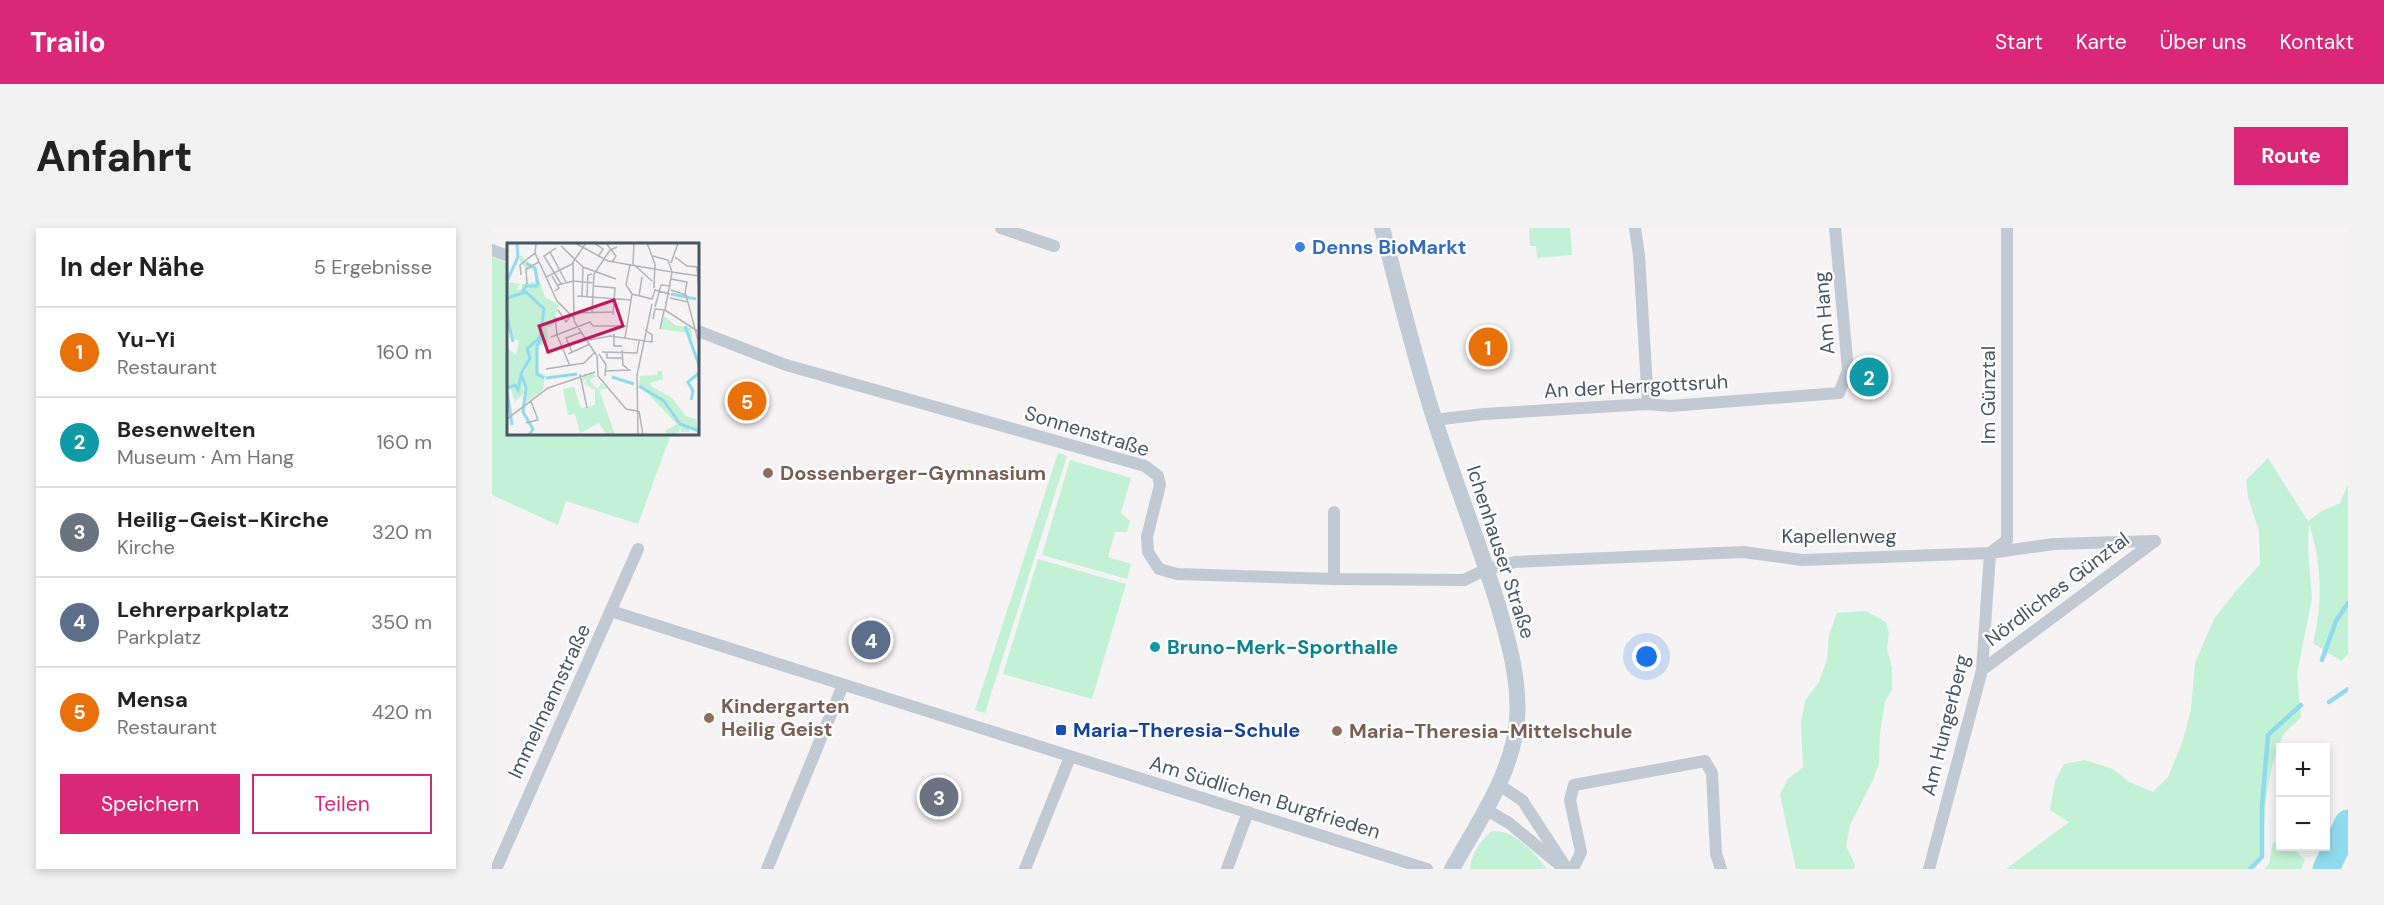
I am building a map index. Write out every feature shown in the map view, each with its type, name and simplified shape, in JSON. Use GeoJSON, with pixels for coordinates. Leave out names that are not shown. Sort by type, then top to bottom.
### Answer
{"type":"FeatureCollection","features":[{"type":"Feature","properties":{"kind":"street"},"geometry":{"type":"LineString","coordinates":[[1001,228],[1054,246]]}},
{"type":"Feature","properties":{"kind":"street","name":"Ichenhauser Straße"},"geometry":{"type":"LineString","coordinates":[[1382,228],[1434,420],[1487,569],[1511,652],[1516,688],[1517,720],[1512,751],[1499,785],[1452,869]]}},
{"type":"Feature","properties":{"kind":"street"},"geometry":{"type":"LineString","coordinates":[[1635,228],[1639,255],[1648,404]]}},
{"type":"Feature","properties":{"kind":"street","name":"Am Hang"},"geometry":{"type":"LineString","coordinates":[[1835,228],[1848,370],[1839,393]]}},
{"type":"Feature","properties":{"kind":"street","name":"Im Günztal"},"geometry":{"type":"LineString","coordinates":[[1990,553],[2007,540],[2007,228]]}},
{"type":"Feature","properties":{"kind":"street"},"geometry":{"type":"LineString","coordinates":[[492,250],[507,256]]}},
{"type":"Feature","properties":{"kind":"street","name":"Sonnenstraße"},"geometry":{"type":"LineString","coordinates":[[699,331],[786,365],[1145,466],[1158,476],[1160,485],[1147,537],[1148,552],[1159,568],[1177,574],[1464,580],[1487,569]]}},
{"type":"Feature","properties":{"kind":"street","name":"An der Herrgottsruh"},"geometry":{"type":"LineString","coordinates":[[1434,420],[1484,414],[1648,404],[1670,406],[1839,393]]}},
{"type":"Feature","properties":{"kind":"street"},"geometry":{"type":"LineString","coordinates":[[1334,512],[1334,579]]}},
{"type":"Feature","properties":{"kind":"street","name":"Kapellenweg"},"geometry":{"type":"LineString","coordinates":[[1487,569],[1515,562],[1743,552],[1802,560],[1990,553],[2054,544],[2155,541]]}},
{"type":"Feature","properties":{"kind":"street","name":"Nördliches Günztal"},"geometry":{"type":"LineString","coordinates":[[1982,670],[2155,541]]}},
{"type":"Feature","properties":{"kind":"street","name":"Immelmannstraße"},"geometry":{"type":"LineString","coordinates":[[496,869],[638,549]]}},
{"type":"Feature","properties":{"kind":"street","name":"Am Hungerberg"},"geometry":{"type":"LineString","coordinates":[[1929,869],[1982,670],[1990,553]]}},
{"type":"Feature","properties":{"kind":"street","name":"Am Südlichen Burgfrieden"},"geometry":{"type":"LineString","coordinates":[[611,611],[1427,869]]}},
{"type":"Feature","properties":{"kind":"street"},"geometry":{"type":"LineString","coordinates":[[767,869],[843,684]]}},
{"type":"Feature","properties":{"kind":"street"},"geometry":{"type":"LineString","coordinates":[[1025,869],[1070,757]]}},
{"type":"Feature","properties":{"kind":"street"},"geometry":{"type":"LineString","coordinates":[[1573,869],[1581,852],[1570,800],[1574,785],[1705,761],[1712,773],[1716,854],[1722,869]]}},
{"type":"Feature","properties":{"kind":"street"},"geometry":{"type":"LineString","coordinates":[[1499,785],[1522,800],[1565,869]]}},
{"type":"Feature","properties":{"kind":"street"},"geometry":{"type":"LineString","coordinates":[[1485,809],[1509,823],[1565,869]]}},
{"type":"Feature","properties":{"kind":"street"},"geometry":{"type":"LineString","coordinates":[[1227,869],[1248,812]]}},
{"type":"Feature","properties":{"kind":"green space"},"geometry":{"type":"Polygon","coordinates":[[[1529,228],[1570,228],[1572,255],[1537,258],[1536,246],[1530,246],[1529,228]]]}},
{"type":"Feature","properties":{"kind":"green space"},"geometry":{"type":"Polygon","coordinates":[[[492,257],[507,264],[507,435],[671,435],[638,524],[566,501],[558,525],[492,495],[492,257]]]}},
{"type":"Feature","properties":{"kind":"green space"},"geometry":{"type":"Polygon","coordinates":[[[1058,453],[1067,456],[985,713],[975,710],[1058,453]]]}},
{"type":"Feature","properties":{"kind":"green space"},"geometry":{"type":"Polygon","coordinates":[[[2268,458],[2308,521],[2322,511],[2340,503],[2348,484],[2348,654],[2341,661],[2313,643],[2320,583],[2317,553],[2309,524],[2308,549],[2312,598],[2297,674],[2301,718],[2284,734],[2280,743],[2276,743],[2276,755],[2269,779],[2265,810],[2263,857],[2252,869],[2006,869],[2069,822],[2050,810],[2055,781],[2064,764],[2085,760],[2113,769],[2129,782],[2153,792],[2168,777],[2182,743],[2191,710],[2195,663],[2214,619],[2260,564],[2259,531],[2248,497],[2246,480],[2268,458]]]}},
{"type":"Feature","properties":{"kind":"green space"},"geometry":{"type":"Polygon","coordinates":[[[1070,460],[1131,478],[1121,513],[1130,521],[1127,532],[1115,532],[1108,557],[1131,564],[1127,579],[1042,555],[1070,460]]]}},
{"type":"Feature","properties":{"kind":"green space"},"geometry":{"type":"Polygon","coordinates":[[[1038,559],[1126,584],[1092,699],[1003,674],[1038,559]]]}},
{"type":"Feature","properties":{"kind":"green space"},"geometry":{"type":"Polygon","coordinates":[[[1866,611],[1886,622],[1889,633],[1887,649],[1892,668],[1892,690],[1885,701],[1879,763],[1850,825],[1846,846],[1855,865],[1854,869],[1796,869],[1780,794],[1788,779],[1803,767],[1801,723],[1805,701],[1819,682],[1827,659],[1829,635],[1837,613],[1866,611]]]}},
{"type":"Feature","properties":{"kind":"green space"},"geometry":{"type":"Polygon","coordinates":[[[1492,831],[1500,831],[1516,838],[1530,849],[1547,869],[1470,869],[1477,848],[1492,831]]]}},
{"type":"Feature","properties":{"kind":"green space"},"geometry":{"type":"Polygon","coordinates":[[[2273,842],[2276,843],[2276,851],[2296,851],[2305,860],[2301,869],[2264,869],[2269,864],[2273,842]]]}},
{"type":"Feature","properties":{"kind":"waterway"},"geometry":{"type":"LineString","coordinates":[[2322,660],[2336,621],[2348,603]]}},
{"type":"Feature","properties":{"kind":"waterway"},"geometry":{"type":"LineString","coordinates":[[2329,702],[2348,689]]}},
{"type":"Feature","properties":{"kind":"waterway"},"geometry":{"type":"LineString","coordinates":[[2250,869],[2262,857],[2262,806],[2268,735],[2301,705]]}},
{"type":"Feature","properties":{"kind":"waterway"},"geometry":{"type":"LineString","coordinates":[[2326,869],[2348,823]]}},
{"type":"Feature","properties":{"kind":"place","name":"Denns BioMarkt"},"geometry":{"type":"Point","coordinates":[1300,247]}},
{"type":"Feature","properties":{"kind":"place","name":"Yu-Yi"},"geometry":{"type":"Point","coordinates":[1488,347]}},
{"type":"Feature","properties":{"kind":"place","name":"Besenwelten"},"geometry":{"type":"Point","coordinates":[1869,377]}},
{"type":"Feature","properties":{"kind":"place","name":"Mensa"},"geometry":{"type":"Point","coordinates":[747,401]}},
{"type":"Feature","properties":{"kind":"place","name":"Dossenberger-Gymnasium"},"geometry":{"type":"Point","coordinates":[768,473]}},
{"type":"Feature","properties":{"kind":"place","name":"Lehrerparkplatz"},"geometry":{"type":"Point","coordinates":[871,640]}},
{"type":"Feature","properties":{"kind":"place","name":"Bruno-Merk-Sporthalle"},"geometry":{"type":"Point","coordinates":[1155,647]}},
{"type":"Feature","properties":{"kind":"place","name":"Kindergarten Heilig Geist"},"geometry":{"type":"Point","coordinates":[709,718]}},
{"type":"Feature","properties":{"kind":"place","name":"Maria-Theresia-Schule"},"geometry":{"type":"Point","coordinates":[1061,730]}},
{"type":"Feature","properties":{"kind":"place","name":"Maria-Theresia-Mittelschule"},"geometry":{"type":"Point","coordinates":[1337,731]}},
{"type":"Feature","properties":{"kind":"place","name":"Heilig-Geist-Kirche"},"geometry":{"type":"Point","coordinates":[939,797]}}]}
